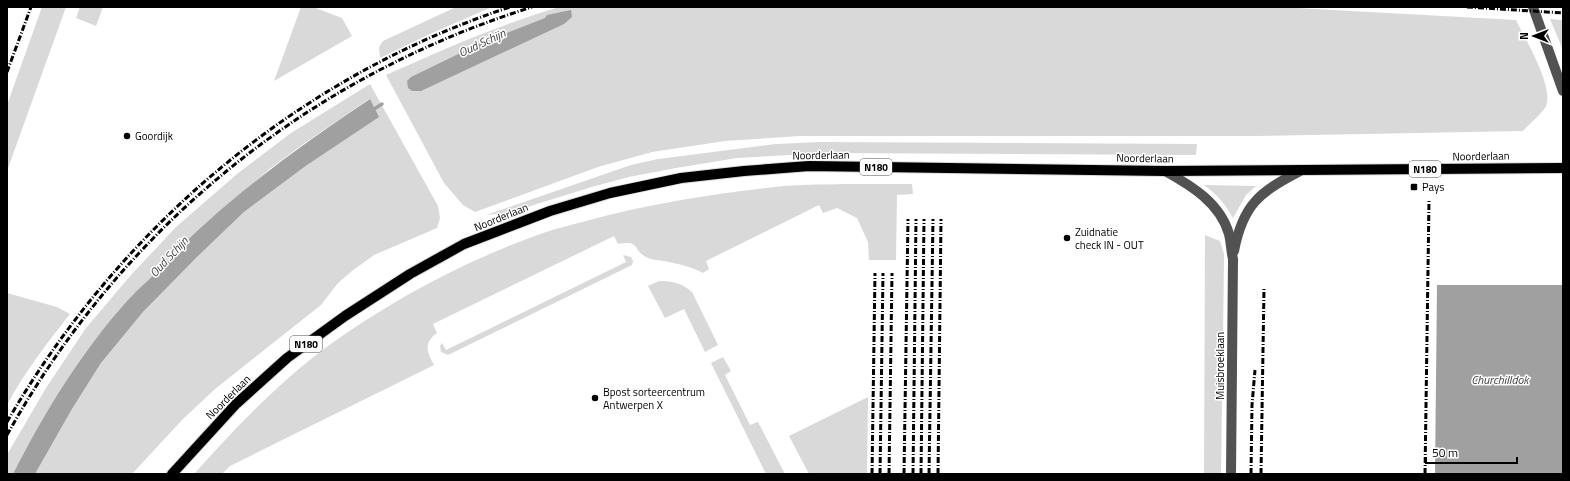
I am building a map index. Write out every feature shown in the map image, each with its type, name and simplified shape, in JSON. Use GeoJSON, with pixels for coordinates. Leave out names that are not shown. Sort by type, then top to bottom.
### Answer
{"type":"FeatureCollection","features":[{"type":"Feature","properties":{"kind":"main road","name":"Noorderlaan"},"geometry":{"type":"LineString","coordinates":[[172,474],[185,458],[236,404],[287,358],[345,316],[410,274],[464,244],[550,211],[610,193],[682,178],[744,170],[809,166],[1165,171],[1563,168]]}},
{"type":"Feature","properties":{"kind":"street"},"geometry":{"type":"LineString","coordinates":[[1533,7],[1563,91]]}},
{"type":"Feature","properties":{"kind":"street","name":"Muisbroeklaan"},"geometry":{"type":"LineString","coordinates":[[1232,259],[1237,234],[1246,215],[1256,200],[1272,185],[1300,170]]}},
{"type":"Feature","properties":{"kind":"street","name":"Muisbroeklaan"},"geometry":{"type":"LineString","coordinates":[[1165,171],[1192,186],[1208,200],[1221,217],[1229,234],[1232,259],[1231,474]]}},
{"type":"Feature","properties":{"kind":"shaded area"},"geometry":{"type":"Polygon","coordinates":[[[42,7],[66,7],[7,171],[7,105],[42,7]]]}},
{"type":"Feature","properties":{"kind":"shaded area"},"geometry":{"type":"Polygon","coordinates":[[[80,7],[103,7],[96,26],[76,18],[80,7]]]}},
{"type":"Feature","properties":{"kind":"shaded area"},"geometry":{"type":"Polygon","coordinates":[[[301,7],[313,7],[342,18],[352,36],[274,81],[301,7]]]}},
{"type":"Feature","properties":{"kind":"shaded area"},"geometry":{"type":"Polygon","coordinates":[[[456,7],[492,7],[380,58],[379,47],[383,41],[456,7]]]}},
{"type":"Feature","properties":{"kind":"shaded area"},"geometry":{"type":"Polygon","coordinates":[[[560,7],[1278,7],[1516,20],[1532,50],[1546,87],[1547,97],[1546,106],[1544,109],[1523,131],[1255,136],[800,136],[725,141],[652,152],[598,167],[475,212],[463,205],[444,183],[386,75],[494,29],[560,7]]]}},
{"type":"Feature","properties":{"kind":"shaded area"},"geometry":{"type":"Polygon","coordinates":[[[1550,19],[1563,20],[1563,50],[1550,19]]]}},
{"type":"Feature","properties":{"kind":"shaded area"},"geometry":{"type":"Polygon","coordinates":[[[370,84],[438,206],[440,218],[437,228],[374,255],[352,271],[338,283],[321,305],[215,389],[182,420],[132,474],[35,474],[72,409],[101,363],[143,312],[244,212],[307,165],[375,108],[369,99],[271,168],[205,224],[128,300],[89,349],[25,450],[13,474],[7,474],[8,453],[46,388],[86,328],[131,275],[176,227],[237,174],[291,133],[370,84]]]}},
{"type":"Feature","properties":{"kind":"shaded area"},"geometry":{"type":"Polygon","coordinates":[[[821,142],[1197,144],[1196,155],[826,153],[737,158],[629,177],[508,213],[486,215],[631,165],[658,159],[776,144],[821,142]]]}},
{"type":"Feature","properties":{"kind":"shaded area"},"geometry":{"type":"Polygon","coordinates":[[[912,184],[913,194],[897,195],[896,260],[869,260],[868,242],[857,218],[837,208],[823,213],[819,205],[706,261],[709,269],[703,273],[684,266],[648,258],[630,243],[618,244],[614,236],[433,324],[437,333],[428,344],[428,352],[434,365],[230,466],[222,474],[194,474],[225,440],[274,391],[328,346],[378,312],[431,282],[486,255],[543,233],[609,215],[680,200],[784,186],[912,184]]]}},
{"type":"Feature","properties":{"kind":"shaded area"},"geometry":{"type":"Polygon","coordinates":[[[1204,185],[1256,186],[1246,195],[1233,218],[1227,208],[1213,192],[1204,185]]]}},
{"type":"Feature","properties":{"kind":"shaded area"},"geometry":{"type":"Polygon","coordinates":[[[1205,235],[1220,241],[1224,254],[1221,474],[1204,474],[1205,235]]]}},
{"type":"Feature","properties":{"kind":"shaded area"},"geometry":{"type":"Polygon","coordinates":[[[623,255],[631,257],[633,261],[632,265],[448,355],[441,352],[440,346],[442,343],[446,350],[626,262],[623,255]]]}},
{"type":"Feature","properties":{"kind":"shaded area"},"geometry":{"type":"Polygon","coordinates":[[[659,281],[677,283],[692,292],[718,345],[705,352],[684,309],[665,318],[648,286],[659,281]]]}},
{"type":"Feature","properties":{"kind":"shaded area"},"geometry":{"type":"Polygon","coordinates":[[[7,293],[57,307],[70,314],[28,370],[7,405],[7,293]]]}},
{"type":"Feature","properties":{"kind":"shaded area"},"geometry":{"type":"Polygon","coordinates":[[[723,357],[731,371],[725,375],[750,425],[758,422],[785,474],[766,474],[711,363],[723,357]]]}},
{"type":"Feature","properties":{"kind":"shaded area"},"geometry":{"type":"Polygon","coordinates":[[[868,397],[867,474],[809,474],[789,436],[868,397]]]}},
{"type":"Feature","properties":{"kind":"water"},"geometry":{"type":"Polygon","coordinates":[[[571,10],[572,17],[564,24],[421,91],[412,91],[408,88],[407,81],[411,77],[479,44],[545,18],[547,15],[571,10]]]}},
{"type":"Feature","properties":{"kind":"water"},"geometry":{"type":"Polygon","coordinates":[[[370,99],[379,117],[307,165],[244,212],[196,258],[143,312],[101,363],[72,409],[35,474],[13,474],[65,383],[95,340],[133,295],[195,233],[225,206],[307,143],[370,99]]]}},
{"type":"Feature","properties":{"kind":"water","name":"Churchilldok"},"geometry":{"type":"Polygon","coordinates":[[[1437,285],[1563,285],[1563,474],[1435,474],[1437,285]]]}},
{"type":"Feature","properties":{"kind":"waterway","name":"Oud Schijn"},"geometry":{"type":"LineString","coordinates":[[371,111],[382,104]]}},
{"type":"Feature","properties":{"kind":"railway"},"geometry":{"type":"LineString","coordinates":[[7,72],[31,7]]}},
{"type":"Feature","properties":{"kind":"railway"},"geometry":{"type":"LineString","coordinates":[[7,422],[52,351],[103,285],[159,224],[221,168],[287,118],[357,74],[432,37],[510,7]]}},
{"type":"Feature","properties":{"kind":"railway"},"geometry":{"type":"LineString","coordinates":[[7,435],[53,360],[106,291],[164,227],[228,170],[297,119],[371,75],[449,37],[532,7]]}},
{"type":"Feature","properties":{"kind":"railway"},"geometry":{"type":"LineString","coordinates":[[1467,7],[1563,13]]}},
{"type":"Feature","properties":{"kind":"railway"},"geometry":{"type":"LineString","coordinates":[[1425,474],[1429,200]]}},
{"type":"Feature","properties":{"kind":"railway"},"geometry":{"type":"LineString","coordinates":[[904,474],[908,219]]}},
{"type":"Feature","properties":{"kind":"railway"},"geometry":{"type":"LineString","coordinates":[[913,474],[916,219]]}},
{"type":"Feature","properties":{"kind":"railway"},"geometry":{"type":"LineString","coordinates":[[921,474],[924,219]]}},
{"type":"Feature","properties":{"kind":"railway"},"geometry":{"type":"LineString","coordinates":[[929,474],[933,219]]}},
{"type":"Feature","properties":{"kind":"railway"},"geometry":{"type":"LineString","coordinates":[[938,474],[941,219]]}},
{"type":"Feature","properties":{"kind":"railway"},"geometry":{"type":"LineString","coordinates":[[872,474],[875,273]]}},
{"type":"Feature","properties":{"kind":"railway"},"geometry":{"type":"LineString","coordinates":[[880,474],[883,273]]}},
{"type":"Feature","properties":{"kind":"railway"},"geometry":{"type":"LineString","coordinates":[[889,474],[892,273]]}},
{"type":"Feature","properties":{"kind":"railway"},"geometry":{"type":"LineString","coordinates":[[1261,474],[1264,288]]}},
{"type":"Feature","properties":{"kind":"railway"},"geometry":{"type":"LineString","coordinates":[[1251,474],[1252,405],[1255,370]]}},
{"type":"Feature","properties":{"kind":"place","name":"Goordijk"},"geometry":{"type":"Point","coordinates":[127,136]}},
{"type":"Feature","properties":{"kind":"place","name":"Pays"},"geometry":{"type":"Point","coordinates":[1414,187]}},
{"type":"Feature","properties":{"kind":"place","name":"Zuidnatie check IN - OUT"},"geometry":{"type":"Point","coordinates":[1067,238]}},
{"type":"Feature","properties":{"kind":"place","name":"Bpost sorteercentrum Antwerpen X"},"geometry":{"type":"Point","coordinates":[595,398]}}]}
